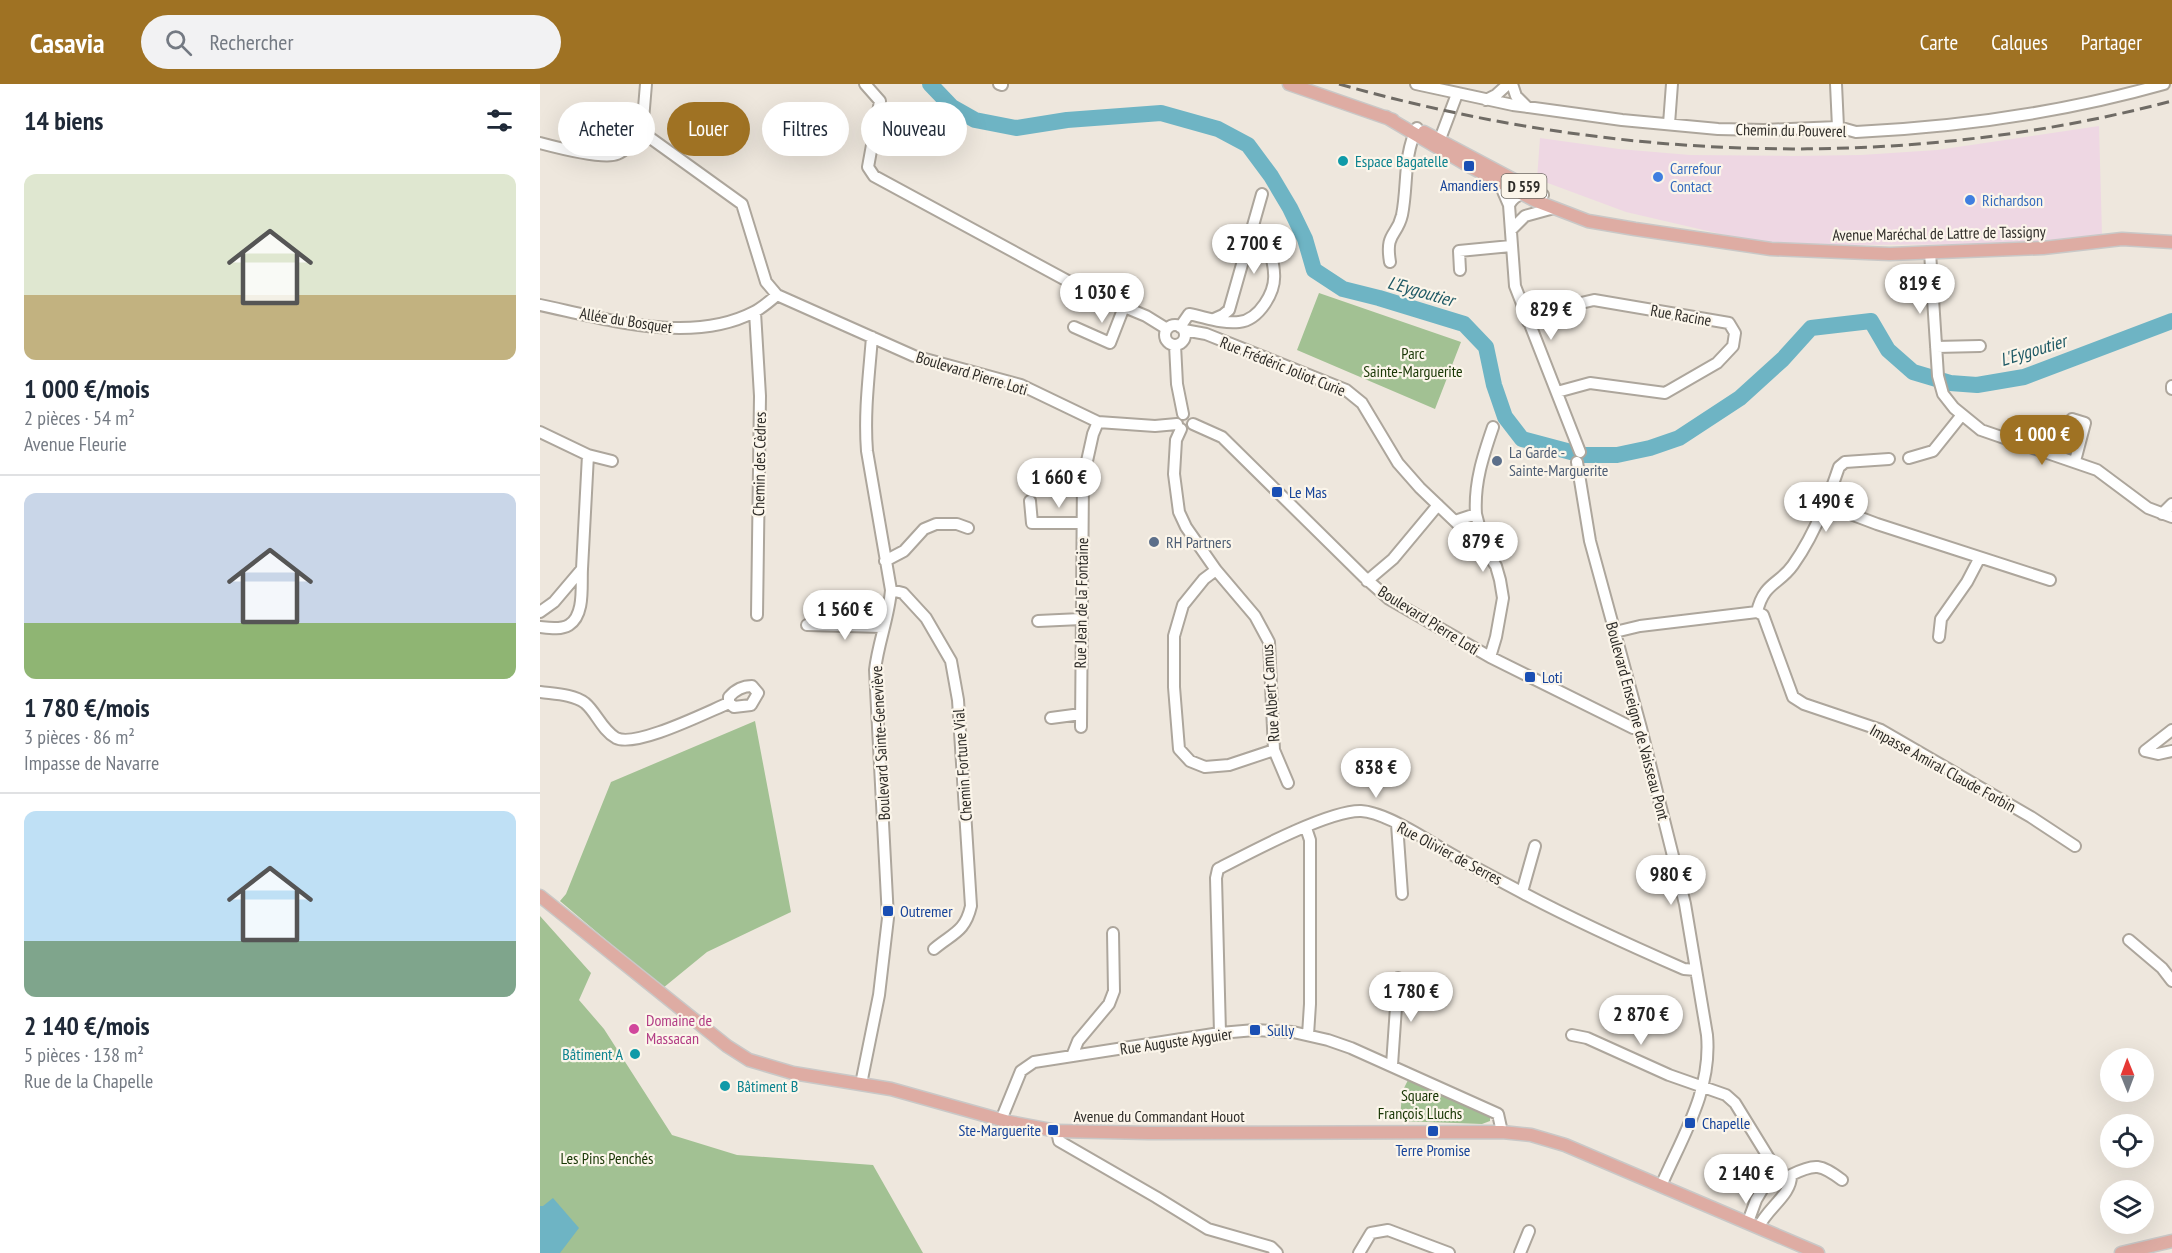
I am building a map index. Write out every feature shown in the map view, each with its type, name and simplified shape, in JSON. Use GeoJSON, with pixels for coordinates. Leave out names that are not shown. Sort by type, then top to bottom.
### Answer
{"type":"FeatureCollection","features":[{"type":"Feature","properties":{"kind":"main road","name":"Avenue Maréchal de Lattre de Tassigny"},"geometry":{"type":"LineString","coordinates":[[1289,84],[1386,117],[1438,143],[1554,208],[1588,221],[1772,249],[1890,254],[2043,248],[2122,239],[2172,242]]}},
{"type":"Feature","properties":{"kind":"main road","name":"Avenue Maréchal de Lattre de Tassigny"},"geometry":{"type":"LineString","coordinates":[[1438,143],[1499,182],[1533,197],[1671,233]]}},
{"type":"Feature","properties":{"kind":"main road","name":"Avenue du Commandant Houot"},"geometry":{"type":"LineString","coordinates":[[540,896],[727,1046],[749,1060],[793,1073],[927,1098],[1001,1120],[1057,1131],[1102,1133],[1502,1132],[1531,1135],[1564,1145],[1818,1253]]}},
{"type":"Feature","properties":{"kind":"main road"},"geometry":{"type":"LineString","coordinates":[[2121,1253],[2172,1241]]}},
{"type":"Feature","properties":{"kind":"street"},"geometry":{"type":"LineString","coordinates":[[644,102],[646,84]]}},
{"type":"Feature","properties":{"kind":"street"},"geometry":{"type":"LineString","coordinates":[[865,84],[880,101],[868,166],[874,176],[1078,287],[1146,316],[1167,329]]}},
{"type":"Feature","properties":{"kind":"street","name":"Chemin du Pouverel"},"geometry":{"type":"LineString","coordinates":[[1416,84],[1528,107],[1669,124],[1718,129],[1838,128],[1856,132],[1977,122],[2117,97],[2164,84]]}},
{"type":"Feature","properties":{"kind":"street"},"geometry":{"type":"LineString","coordinates":[[1486,100],[1496,95],[1508,84]]}},
{"type":"Feature","properties":{"kind":"street"},"geometry":{"type":"LineString","coordinates":[[1512,84],[1516,96],[1528,107]]}},
{"type":"Feature","properties":{"kind":"street"},"geometry":{"type":"LineString","coordinates":[[1669,124],[1672,84]]}},
{"type":"Feature","properties":{"kind":"street"},"geometry":{"type":"LineString","coordinates":[[1836,84],[1838,128]]}},
{"type":"Feature","properties":{"kind":"street"},"geometry":{"type":"LineString","coordinates":[[1438,143],[1457,94]]}},
{"type":"Feature","properties":{"kind":"street"},"geometry":{"type":"LineString","coordinates":[[1390,262],[1389,240],[1402,216],[1407,152],[1415,131]]}},
{"type":"Feature","properties":{"kind":"street"},"geometry":{"type":"LineString","coordinates":[[655,141],[742,204],[766,282],[777,295],[872,337]]}},
{"type":"Feature","properties":{"kind":"street"},"geometry":{"type":"LineString","coordinates":[[540,143],[558,147]]}},
{"type":"Feature","properties":{"kind":"street","name":"Boulevard Enseigne de Vaisseau Pont"},"geometry":{"type":"LineString","coordinates":[[1499,182],[1509,205],[1515,286],[1557,392],[1579,457],[1590,541],[1641,728],[1685,904],[1696,970],[1709,1052],[1704,1086],[1661,1186]]}},
{"type":"Feature","properties":{"kind":"street"},"geometry":{"type":"LineString","coordinates":[[1207,320],[1223,315],[1229,310],[1262,194]]}},
{"type":"Feature","properties":{"kind":"street"},"geometry":{"type":"LineString","coordinates":[[1509,205],[1513,197],[1533,197],[1525,216],[1511,230]]}},
{"type":"Feature","properties":{"kind":"street"},"geometry":{"type":"LineString","coordinates":[[1460,270],[1460,251],[1511,246]]}},
{"type":"Feature","properties":{"kind":"street"},"geometry":{"type":"LineString","coordinates":[[1175,345],[1184,340],[1182,328],[1189,314],[1207,320],[1240,322],[1252,318],[1262,309],[1275,275],[1270,250]]}},
{"type":"Feature","properties":{"kind":"street"},"geometry":{"type":"LineString","coordinates":[[1930,252],[1938,376],[1943,394],[1961,416],[1981,430],[2005,440],[2097,470],[2148,508],[2167,515],[2172,504]]}},
{"type":"Feature","properties":{"kind":"street","name":"Allée du Bosquet"},"geometry":{"type":"LineString","coordinates":[[540,305],[639,324],[688,329],[728,321],[755,312],[777,295]]}},
{"type":"Feature","properties":{"kind":"street","name":"Rue Racine"},"geometry":{"type":"LineString","coordinates":[[1528,322],[1568,306],[1594,300],[1729,323],[1735,333],[1733,346],[1717,363],[1665,393],[1590,383],[1557,392]]}},
{"type":"Feature","properties":{"kind":"street"},"geometry":{"type":"LineString","coordinates":[[1074,327],[1110,343],[1124,307]]}},
{"type":"Feature","properties":{"kind":"street","name":"Chemin des Cèdres"},"geometry":{"type":"LineString","coordinates":[[755,312],[760,396],[757,615]]}},
{"type":"Feature","properties":{"kind":"street"},"geometry":{"type":"LineString","coordinates":[[1175,345],[1167,340],[1165,334],[1167,329],[1173,325],[1182,328]]}},
{"type":"Feature","properties":{"kind":"street","name":"Rue Frédéric Joliot Curie"},"geometry":{"type":"LineString","coordinates":[[1182,328],[1206,334],[1354,395],[1367,411],[1398,463],[1485,550],[1496,566],[1503,598],[1490,657]]}},
{"type":"Feature","properties":{"kind":"street","name":"Boulevard Pierre Loti"},"geometry":{"type":"LineString","coordinates":[[872,337],[914,356],[1021,385],[1098,422],[1179,427]]}},
{"type":"Feature","properties":{"kind":"street","name":"Boulevard Sainte-Geneviève"},"geometry":{"type":"LineString","coordinates":[[861,1084],[879,995],[888,918],[875,670],[876,654],[891,590],[865,432],[865,406],[872,337]]}},
{"type":"Feature","properties":{"kind":"street"},"geometry":{"type":"LineString","coordinates":[[1175,345],[1177,384],[1183,414]]}},
{"type":"Feature","properties":{"kind":"street"},"geometry":{"type":"LineString","coordinates":[[1936,346],[1980,346]]}},
{"type":"Feature","properties":{"kind":"street"},"geometry":{"type":"LineString","coordinates":[[1183,414],[1191,417],[1193,423],[1188,429],[1179,427],[1178,418],[1183,414]]}},
{"type":"Feature","properties":{"kind":"street"},"geometry":{"type":"LineString","coordinates":[[1909,458],[1933,451],[1961,416]]}},
{"type":"Feature","properties":{"kind":"street"},"geometry":{"type":"LineString","coordinates":[[2072,419],[2085,423],[2075,461]]}},
{"type":"Feature","properties":{"kind":"street","name":"Rue Jean de la Fontaine"},"geometry":{"type":"LineString","coordinates":[[1081,727],[1083,478],[1098,422]]}},
{"type":"Feature","properties":{"kind":"street","name":"Boulevard Pierre Loti"},"geometry":{"type":"LineString","coordinates":[[1193,423],[1222,437],[1389,600],[1490,657],[1633,728],[1641,728]]}},
{"type":"Feature","properties":{"kind":"street","name":"Rue Albert Camus"},"geometry":{"type":"LineString","coordinates":[[1179,427],[1174,474],[1179,512],[1192,537],[1216,570],[1255,616],[1269,642],[1274,750],[1229,765],[1204,767],[1190,761],[1179,749],[1174,687],[1174,636],[1183,605],[1204,579],[1216,570]]}},
{"type":"Feature","properties":{"kind":"street"},"geometry":{"type":"LineString","coordinates":[[1485,550],[1476,514],[1475,498],[1478,476],[1493,427]]}},
{"type":"Feature","properties":{"kind":"street"},"geometry":{"type":"LineString","coordinates":[[540,432],[588,455],[612,461]]}},
{"type":"Feature","properties":{"kind":"street"},"geometry":{"type":"LineString","coordinates":[[540,627],[569,626],[577,617],[580,607],[588,455]]}},
{"type":"Feature","properties":{"kind":"street"},"geometry":{"type":"LineString","coordinates":[[1615,632],[1640,626],[1757,612],[1760,600],[1770,585],[1791,568],[1797,559],[1839,467],[1845,462],[1889,459]]}},
{"type":"Feature","properties":{"kind":"street"},"geometry":{"type":"LineString","coordinates":[[1030,501],[1032,523],[1082,523]]}},
{"type":"Feature","properties":{"kind":"street"},"geometry":{"type":"LineString","coordinates":[[1824,504],[1979,559],[2050,580]]}},
{"type":"Feature","properties":{"kind":"street"},"geometry":{"type":"LineString","coordinates":[[1367,581],[1393,559],[1438,505]]}},
{"type":"Feature","properties":{"kind":"street"},"geometry":{"type":"LineString","coordinates":[[1455,521],[1476,514]]}},
{"type":"Feature","properties":{"kind":"street"},"geometry":{"type":"LineString","coordinates":[[885,561],[904,551],[924,529],[936,524],[957,524],[968,528]]}},
{"type":"Feature","properties":{"kind":"street"},"geometry":{"type":"LineString","coordinates":[[1938,637],[1941,619],[1979,559]]}},
{"type":"Feature","properties":{"kind":"street"},"geometry":{"type":"LineString","coordinates":[[540,612],[554,602],[582,570]]}},
{"type":"Feature","properties":{"kind":"street","name":"Chemin Fortune Vial"},"geometry":{"type":"LineString","coordinates":[[891,590],[903,593],[926,618],[951,661],[958,700],[971,906],[968,921],[934,949]]}},
{"type":"Feature","properties":{"kind":"street","name":"Impasse Amiral Claude Forbin"},"geometry":{"type":"LineString","coordinates":[[1757,612],[1763,615],[1793,697],[1804,704],[1881,730],[2031,817],[2074,846]]}},
{"type":"Feature","properties":{"kind":"street"},"geometry":{"type":"LineString","coordinates":[[1038,621],[1081,619]]}},
{"type":"Feature","properties":{"kind":"street"},"geometry":{"type":"LineString","coordinates":[[807,625],[884,627]]}},
{"type":"Feature","properties":{"kind":"street"},"geometry":{"type":"LineString","coordinates":[[540,692],[568,696],[585,703],[615,738],[628,740],[644,738],[729,702]]}},
{"type":"Feature","properties":{"kind":"street"},"geometry":{"type":"LineString","coordinates":[[1051,718],[1081,714]]}},
{"type":"Feature","properties":{"kind":"street"},"geometry":{"type":"LineString","coordinates":[[2172,730],[2145,751],[2158,754],[2172,751]]}},
{"type":"Feature","properties":{"kind":"street"},"geometry":{"type":"LineString","coordinates":[[1274,750],[1288,783]]}},
{"type":"Feature","properties":{"kind":"street","name":"Rue Olivier de Serres"},"geometry":{"type":"LineString","coordinates":[[1220,1033],[1216,878],[1218,869],[1306,828],[1345,813],[1360,811],[1374,813],[1426,838],[1602,934],[1684,969],[1696,970]]}},
{"type":"Feature","properties":{"kind":"street"},"geometry":{"type":"LineString","coordinates":[[1397,824],[1402,894]]}},
{"type":"Feature","properties":{"kind":"street"},"geometry":{"type":"LineString","coordinates":[[1306,828],[1311,840],[1308,1035]]}},
{"type":"Feature","properties":{"kind":"street"},"geometry":{"type":"LineString","coordinates":[[1522,892],[1534,846]]}},
{"type":"Feature","properties":{"kind":"street"},"geometry":{"type":"LineString","coordinates":[[1072,1056],[1078,1041],[1109,1004],[1114,991],[1113,933]]}},
{"type":"Feature","properties":{"kind":"street"},"geometry":{"type":"LineString","coordinates":[[2129,940],[2162,968],[2172,981]]}},
{"type":"Feature","properties":{"kind":"street"},"geometry":{"type":"LineString","coordinates":[[1392,1065],[1398,978]]}},
{"type":"Feature","properties":{"kind":"street","name":"Rue Auguste Ayguier"},"geometry":{"type":"LineString","coordinates":[[1001,1120],[1021,1071],[1034,1062],[1220,1033],[1262,1030],[1308,1035],[1351,1048],[1392,1065],[1498,1114],[1502,1132]]}},
{"type":"Feature","properties":{"kind":"street"},"geometry":{"type":"LineString","coordinates":[[1572,1035],[1587,1038],[1669,1075],[1704,1086],[1731,1098],[1775,1168],[1785,1170],[1791,1175]]}},
{"type":"Feature","properties":{"kind":"street"},"geometry":{"type":"LineString","coordinates":[[1057,1131],[1059,1141],[1208,1229],[1271,1247],[1277,1253]]}},
{"type":"Feature","properties":{"kind":"street"},"geometry":{"type":"LineString","coordinates":[[1791,1175],[1804,1168],[1820,1166],[1842,1180]]}},
{"type":"Feature","properties":{"kind":"street"},"geometry":{"type":"LineString","coordinates":[[1754,1225],[1756,1200],[1775,1168]]}},
{"type":"Feature","properties":{"kind":"street"},"geometry":{"type":"LineString","coordinates":[[1754,1225],[1768,1213],[1789,1187],[1791,1175]]}},
{"type":"Feature","properties":{"kind":"street"},"geometry":{"type":"LineString","coordinates":[[1359,1253],[1371,1233],[1388,1230],[1449,1253]]}},
{"type":"Feature","properties":{"kind":"street"},"geometry":{"type":"LineString","coordinates":[[1520,1253],[1529,1231]]}},
{"type":"Feature","properties":{"kind":"shaded area"},"geometry":{"type":"Polygon","coordinates":[[[2099,126],[2102,235],[2046,244],[1840,245],[1755,242],[1626,212],[1537,179],[1540,138],[1619,149],[1690,155],[1861,155],[1937,150],[2099,126]]]}},
{"type":"Feature","properties":{"kind":"green space","name":"Parc Sainte-Marguerite"},"geometry":{"type":"Polygon","coordinates":[[[1319,293],[1461,342],[1435,409],[1297,350],[1319,293]]]}},
{"type":"Feature","properties":{"kind":"green space"},"geometry":{"type":"Polygon","coordinates":[[[755,721],[791,912],[707,952],[663,988],[560,901],[566,894],[611,782],[755,721]]]}},
{"type":"Feature","properties":{"kind":"green space","name":"Les Pins Penchés"},"geometry":{"type":"Polygon","coordinates":[[[540,916],[591,973],[579,1000],[604,1029],[672,1135],[737,1155],[873,1165],[923,1253],[560,1253],[543,1206],[540,1206],[540,916]]]}},
{"type":"Feature","properties":{"kind":"green space","name":"Square François Lluchs"},"geometry":{"type":"Polygon","coordinates":[[[1409,1078],[1490,1115],[1490,1121],[1482,1124],[1400,1121],[1402,1092],[1409,1078]]]}},
{"type":"Feature","properties":{"kind":"water"},"geometry":{"type":"Polygon","coordinates":[[[553,1198],[579,1228],[560,1253],[540,1253],[540,1206],[553,1198]]]}},
{"type":"Feature","properties":{"kind":"waterway","name":"L'Eygoutier"},"geometry":{"type":"LineString","coordinates":[[930,84],[952,107],[975,120],[1016,128],[1067,120],[1161,113],[1218,129],[1248,145],[1271,176],[1290,208],[1305,239],[1314,270],[1343,289],[1464,324],[1486,347],[1494,385],[1505,417],[1522,439],[1582,455],[1617,455],[1650,448],[1679,438],[1740,398],[1783,359],[1811,328],[1871,321],[1888,350],[1913,372],[1950,383],[1977,385],[2024,377],[2172,321]]}},
{"type":"Feature","properties":{"kind":"railway"},"geometry":{"type":"LineString","coordinates":[[1339,84],[1441,110],[1545,129],[1649,142],[1754,148],[1859,148],[1964,140],[2069,124],[2172,101]]}},
{"type":"Feature","properties":{"kind":"place","name":"Espace Bagatelle"},"geometry":{"type":"Point","coordinates":[1343,161]}},
{"type":"Feature","properties":{"kind":"place","name":"Amandiers"},"geometry":{"type":"Point","coordinates":[1469,166]}},
{"type":"Feature","properties":{"kind":"place","name":"Carrefour Contact"},"geometry":{"type":"Point","coordinates":[1658,177]}},
{"type":"Feature","properties":{"kind":"place","name":"Richardson"},"geometry":{"type":"Point","coordinates":[1970,200]}},
{"type":"Feature","properties":{"kind":"place","name":"La Garde - Sainte-Marguerite"},"geometry":{"type":"Point","coordinates":[1497,461]}},
{"type":"Feature","properties":{"kind":"place","name":"Le Mas"},"geometry":{"type":"Point","coordinates":[1277,492]}},
{"type":"Feature","properties":{"kind":"place","name":"RH Partners"},"geometry":{"type":"Point","coordinates":[1154,542]}},
{"type":"Feature","properties":{"kind":"place","name":"Loti"},"geometry":{"type":"Point","coordinates":[1530,677]}},
{"type":"Feature","properties":{"kind":"place","name":"Outremer"},"geometry":{"type":"Point","coordinates":[888,911]}},
{"type":"Feature","properties":{"kind":"place","name":"Domaine de Massacan"},"geometry":{"type":"Point","coordinates":[634,1029]}},
{"type":"Feature","properties":{"kind":"place","name":"Sully"},"geometry":{"type":"Point","coordinates":[1255,1030]}},
{"type":"Feature","properties":{"kind":"place","name":"Bâtiment A"},"geometry":{"type":"Point","coordinates":[635,1054]}},
{"type":"Feature","properties":{"kind":"place","name":"Bâtiment B"},"geometry":{"type":"Point","coordinates":[725,1086]}},
{"type":"Feature","properties":{"kind":"place","name":"Chapelle"},"geometry":{"type":"Point","coordinates":[1690,1123]}},
{"type":"Feature","properties":{"kind":"place","name":"Ste-Marguerite"},"geometry":{"type":"Point","coordinates":[1053,1130]}},
{"type":"Feature","properties":{"kind":"place","name":"Terre Promise"},"geometry":{"type":"Point","coordinates":[1433,1131]}}]}
